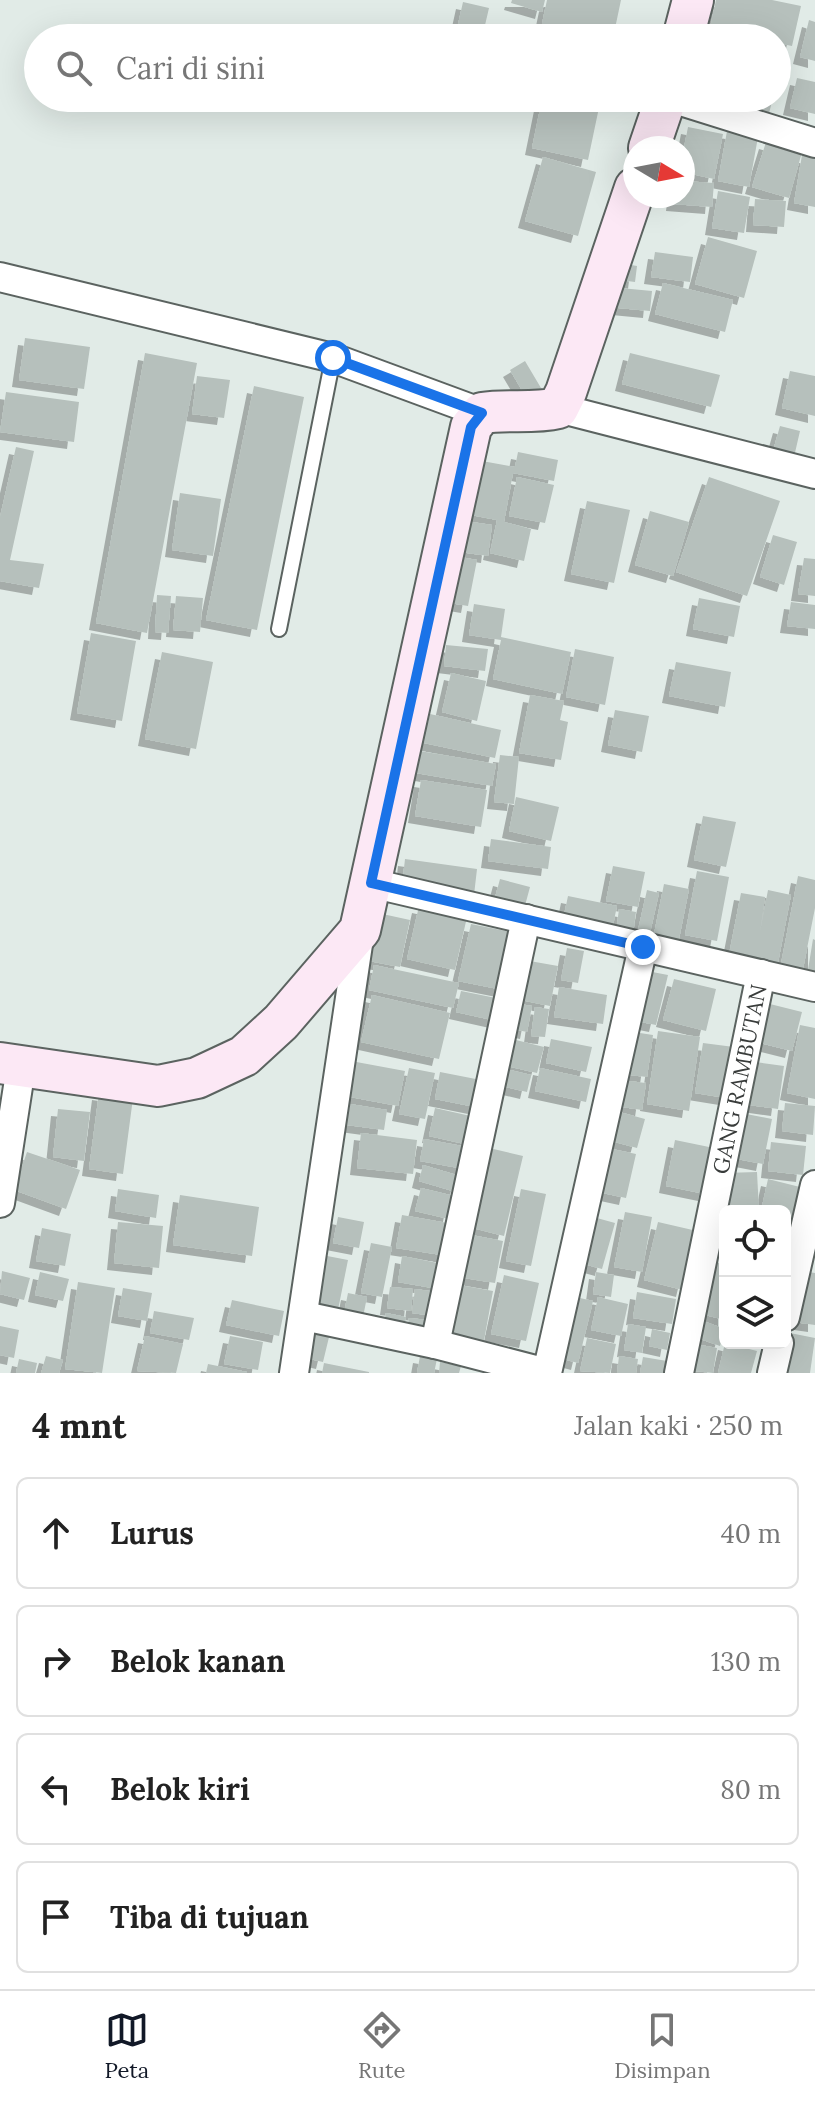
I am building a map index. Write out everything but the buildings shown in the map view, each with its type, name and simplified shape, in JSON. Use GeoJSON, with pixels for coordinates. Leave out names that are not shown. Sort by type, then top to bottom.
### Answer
{"type":"FeatureCollection","features":[{"type":"Feature","properties":{"kind":"street"},"geometry":{"type":"LineString","coordinates":[[687,24],[693,0]]}},
{"type":"Feature","properties":{"kind":"street"},"geometry":{"type":"LineString","coordinates":[[654,136],[663,112]]}},
{"type":"Feature","properties":{"kind":"street"},"geometry":{"type":"LineString","coordinates":[[714,112],[815,143]]}},
{"type":"Feature","properties":{"kind":"street"},"geometry":{"type":"LineString","coordinates":[[558,408],[628,208]]}},
{"type":"Feature","properties":{"kind":"street"},"geometry":{"type":"LineString","coordinates":[[0,277],[333,358],[482,413],[504,410],[540,412],[558,408],[815,474]]}},
{"type":"Feature","properties":{"kind":"street"},"geometry":{"type":"LineString","coordinates":[[294,1373],[360,930],[471,427],[482,413]]}},
{"type":"Feature","properties":{"kind":"street"},"geometry":{"type":"LineString","coordinates":[[371,883],[815,987]]}},
{"type":"Feature","properties":{"kind":"street"},"geometry":{"type":"LineString","coordinates":[[435,1344],[526,919]]}},
{"type":"Feature","properties":{"kind":"street"},"geometry":{"type":"LineString","coordinates":[[0,1203],[11,1065],[158,1086],[197,1078],[244,1056],[281,1022],[360,930]]}},
{"type":"Feature","properties":{"kind":"street"},"geometry":{"type":"LineString","coordinates":[[304,1316],[435,1344],[478,1364],[547,1373],[643,947]]}},
{"type":"Feature","properties":{"kind":"street","name":"GANG RAMBUTAN"},"geometry":{"type":"LineString","coordinates":[[679,1373],[761,974]]}},
{"type":"Feature","properties":{"kind":"street"},"geometry":{"type":"LineString","coordinates":[[791,1291],[815,1185]]}},
{"type":"Feature","properties":{"kind":"street"},"geometry":{"type":"LineString","coordinates":[[772,1373],[778,1349]]}},
{"type":"Feature","properties":{"kind":"lane"},"geometry":{"type":"LineString","coordinates":[[279,629],[333,358]]}},
{"type":"Feature","properties":{"kind":"route"},"geometry":{"type":"LineString","coordinates":[[333,358],[482,413],[471,427],[371,883],[643,947]]}}]}
